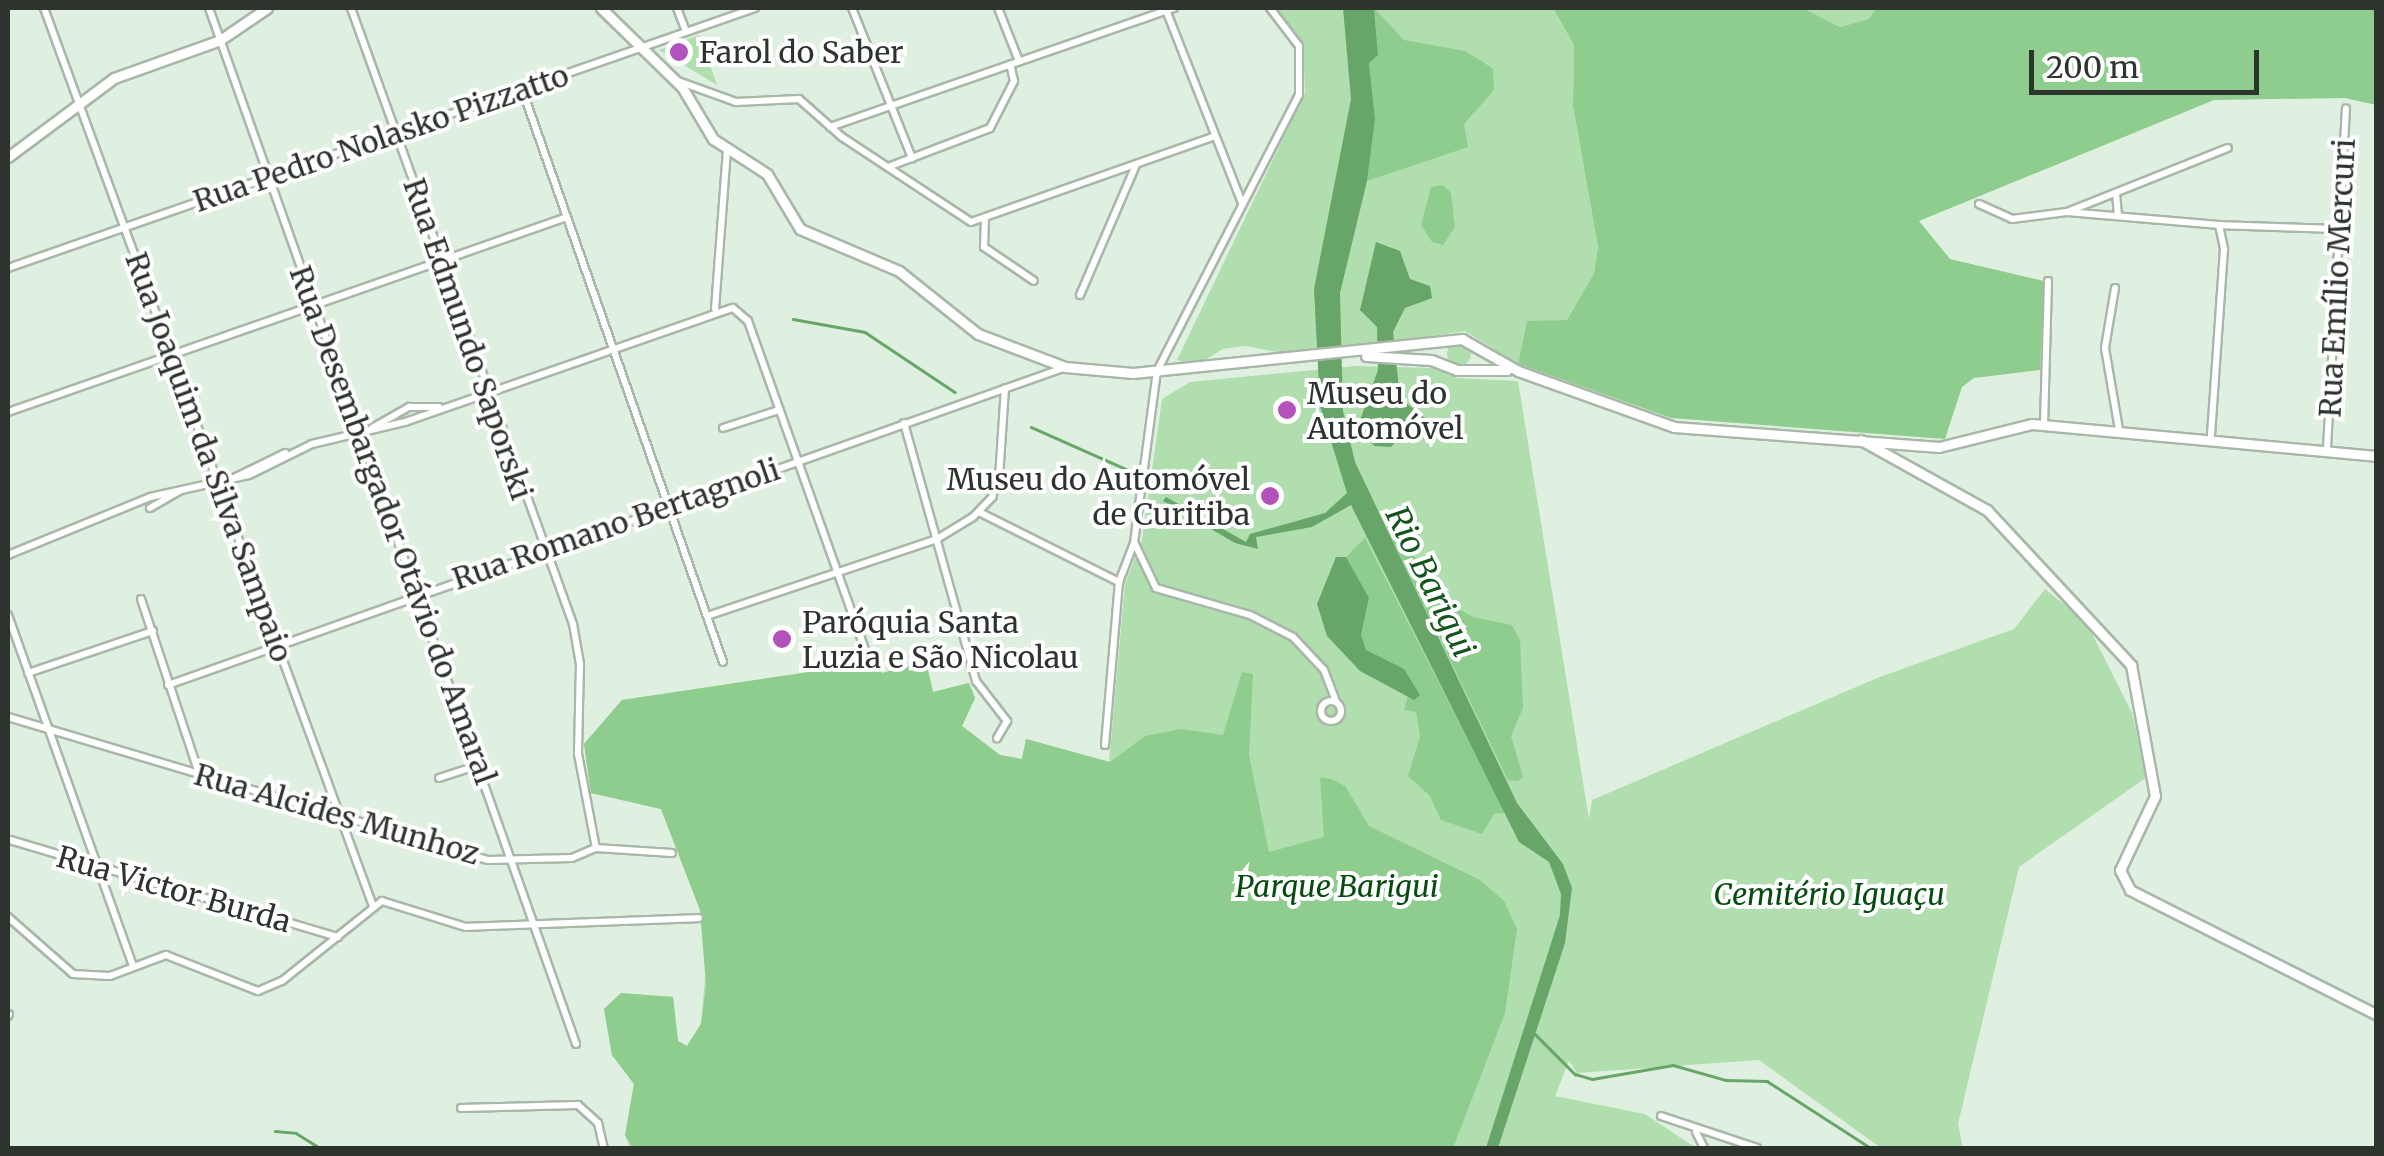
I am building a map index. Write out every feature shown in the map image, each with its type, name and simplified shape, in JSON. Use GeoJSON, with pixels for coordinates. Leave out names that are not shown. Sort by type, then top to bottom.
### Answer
{"type":"FeatureCollection","features":[{"type":"Feature","properties":{"kind":"main road"},"geometry":{"type":"LineString","coordinates":[[8,158],[79,102],[128,71],[220,40],[268,8]]}},
{"type":"Feature","properties":{"kind":"main road"},"geometry":{"type":"LineString","coordinates":[[600,8],[676,80],[707,132],[767,174],[800,229],[899,271],[978,334],[1064,367],[1157,371],[1400,352],[1452,340],[1518,371],[1666,426],[1948,447],[2010,426],[2044,425],[2212,437],[2376,456]]}},
{"type":"Feature","properties":{"kind":"main road"},"geometry":{"type":"LineString","coordinates":[[1446,363],[1443,350],[1452,340]]}},
{"type":"Feature","properties":{"kind":"main road"},"geometry":{"type":"LineString","coordinates":[[1466,368],[1474,349]]}},
{"type":"Feature","properties":{"kind":"main road"},"geometry":{"type":"LineString","coordinates":[[1400,352],[1466,368],[1518,371]]}},
{"type":"Feature","properties":{"kind":"main road"},"geometry":{"type":"LineString","coordinates":[[1854,437],[1987,510],[2131,665],[2155,796],[2152,815],[2122,861],[2125,885],[2174,918],[2376,1014]]}},
{"type":"Feature","properties":{"kind":"street","name":"Rua Joaquim da Silva Sampaio"},"geometry":{"type":"LineString","coordinates":[[44,8],[374,906]]}},
{"type":"Feature","properties":{"kind":"street","name":"Rua Desembargador Otávio do Amaral"},"geometry":{"type":"LineString","coordinates":[[209,8],[576,1044]]}},
{"type":"Feature","properties":{"kind":"street","name":"Rua Edmundo Saporski"},"geometry":{"type":"LineString","coordinates":[[350,8],[542,550],[577,637],[578,754],[596,848]]}},
{"type":"Feature","properties":{"kind":"street"},"geometry":{"type":"LineString","coordinates":[[677,8],[686,32]]}},
{"type":"Feature","properties":{"kind":"street","name":"Rua Pedro Nolasko Pizzatto"},"geometry":{"type":"LineString","coordinates":[[8,268],[755,8]]}},
{"type":"Feature","properties":{"kind":"street"},"geometry":{"type":"LineString","coordinates":[[852,8],[912,158]]}},
{"type":"Feature","properties":{"kind":"street"},"geometry":{"type":"LineString","coordinates":[[886,168],[994,125],[1014,82],[1015,63],[998,8]]}},
{"type":"Feature","properties":{"kind":"street"},"geometry":{"type":"LineString","coordinates":[[1104,745],[1119,582],[1134,543],[1157,371],[1300,95],[1299,46],[1270,8]]}},
{"type":"Feature","properties":{"kind":"street"},"geometry":{"type":"LineString","coordinates":[[829,128],[1170,9],[1242,204]]}},
{"type":"Feature","properties":{"kind":"street"},"geometry":{"type":"LineString","coordinates":[[676,80],[736,102],[792,96],[829,128],[971,222],[1215,136]]}},
{"type":"Feature","properties":{"kind":"street"},"geometry":{"type":"LineString","coordinates":[[522,88],[723,662]]}},
{"type":"Feature","properties":{"kind":"street","name":"Rua Emílio Mercuri"},"geometry":{"type":"LineString","coordinates":[[2328,448],[2346,109]]}},
{"type":"Feature","properties":{"kind":"street"},"geometry":{"type":"LineString","coordinates":[[2067,212],[2228,148]]}},
{"type":"Feature","properties":{"kind":"street"},"geometry":{"type":"LineString","coordinates":[[715,310],[727,149]]}},
{"type":"Feature","properties":{"kind":"street"},"geometry":{"type":"LineString","coordinates":[[1080,295],[1136,164]]}},
{"type":"Feature","properties":{"kind":"street"},"geometry":{"type":"LineString","coordinates":[[2116,193],[2118,216]]}},
{"type":"Feature","properties":{"kind":"street"},"geometry":{"type":"LineString","coordinates":[[1979,204],[2012,219],[2067,212],[2220,225],[2341,229]]}},
{"type":"Feature","properties":{"kind":"street"},"geometry":{"type":"LineString","coordinates":[[8,412],[567,218]]}},
{"type":"Feature","properties":{"kind":"street"},"geometry":{"type":"LineString","coordinates":[[985,218],[984,247],[1034,281]]}},
{"type":"Feature","properties":{"kind":"street"},"geometry":{"type":"LineString","coordinates":[[2212,437],[2224,249],[2220,225]]}},
{"type":"Feature","properties":{"kind":"street"},"geometry":{"type":"LineString","coordinates":[[2044,425],[2048,281]]}},
{"type":"Feature","properties":{"kind":"street"},"geometry":{"type":"LineString","coordinates":[[2115,288],[2106,359],[2119,430]]}},
{"type":"Feature","properties":{"kind":"street"},"geometry":{"type":"LineString","coordinates":[[8,555],[181,490],[232,480],[300,448],[370,431],[715,310],[737,309],[748,321],[834,573],[868,658]]}},
{"type":"Feature","properties":{"kind":"street","name":"Rua Romano Bertagnoli"},"geometry":{"type":"LineString","coordinates":[[168,684],[277,642],[1064,367]]}},
{"type":"Feature","properties":{"kind":"street"},"geometry":{"type":"LineString","coordinates":[[707,616],[936,539],[979,512],[999,478],[1004,388]]}},
{"type":"Feature","properties":{"kind":"street"},"geometry":{"type":"LineString","coordinates":[[723,428],[778,410]]}},
{"type":"Feature","properties":{"kind":"street"},"geometry":{"type":"LineString","coordinates":[[904,423],[976,681],[1008,721],[997,738]]}},
{"type":"Feature","properties":{"kind":"street"},"geometry":{"type":"LineString","coordinates":[[150,508],[181,490]]}},
{"type":"Feature","properties":{"kind":"street"},"geometry":{"type":"LineString","coordinates":[[979,512],[1119,582]]}},
{"type":"Feature","properties":{"kind":"street"},"geometry":{"type":"LineString","coordinates":[[1134,543],[1156,588],[1263,620],[1293,638],[1324,670],[1336,702]]}},
{"type":"Feature","properties":{"kind":"street"},"geometry":{"type":"LineString","coordinates":[[141,599],[199,774]]}},
{"type":"Feature","properties":{"kind":"street"},"geometry":{"type":"LineString","coordinates":[[8,615],[132,964]]}},
{"type":"Feature","properties":{"kind":"street"},"geometry":{"type":"LineString","coordinates":[[28,674],[152,631]]}},
{"type":"Feature","properties":{"kind":"street","name":"Rua Alcides Munhoz"},"geometry":{"type":"LineString","coordinates":[[8,717],[482,858],[572,858],[596,848],[672,852]]}},
{"type":"Feature","properties":{"kind":"street"},"geometry":{"type":"LineString","coordinates":[[438,778],[479,764]]}},
{"type":"Feature","properties":{"kind":"street","name":"Rua Victor Burda"},"geometry":{"type":"LineString","coordinates":[[10,840],[339,937]]}},
{"type":"Feature","properties":{"kind":"street"},"geometry":{"type":"LineString","coordinates":[[8,917],[73,974],[103,977],[132,964],[173,956],[258,991],[339,937],[374,906],[394,901],[458,927],[700,918]]}},
{"type":"Feature","properties":{"kind":"street"},"geometry":{"type":"LineString","coordinates":[[461,1108],[578,1105],[598,1123],[604,1148]]}},
{"type":"Feature","properties":{"kind":"street"},"geometry":{"type":"LineString","coordinates":[[1661,1116],[1696,1131],[1758,1148]]}},
{"type":"Feature","properties":{"kind":"street"},"geometry":{"type":"LineString","coordinates":[[1696,1131],[1704,1148]]}},
{"type":"Feature","properties":{"kind":"green space"},"geometry":{"type":"Polygon","coordinates":[[[1276,8],[1553,8],[1574,45],[1573,106],[1598,247],[1594,273],[1567,320],[1527,322],[1518,364],[1465,331],[1299,356],[1245,346],[1223,349],[1195,366],[1177,360],[1305,93],[1303,46],[1276,8]]]}},
{"type":"Feature","properties":{"kind":"green space"},"geometry":{"type":"Polygon","coordinates":[[[1374,8],[1404,40],[1465,51],[1480,60],[1493,69],[1494,90],[1464,124],[1468,147],[1367,181],[1375,119],[1369,62],[1378,54],[1374,8]]]}},
{"type":"Feature","properties":{"kind":"green space"},"geometry":{"type":"Polygon","coordinates":[[[1553,8],[1803,8],[1840,27],[1869,19],[1876,8],[2376,8],[2376,105],[2345,98],[2214,100],[1919,221],[1950,259],[2044,281],[2040,370],[1974,378],[1962,387],[1945,439],[1671,418],[1518,364],[1527,321],[1567,320],[1594,273],[1598,247],[1573,106],[1574,45],[1553,8]]]}},
{"type":"Feature","properties":{"kind":"green space"},"geometry":{"type":"Polygon","coordinates":[[[1803,8],[1876,8],[1870,19],[1840,27],[1803,8]]]}},
{"type":"Feature","properties":{"kind":"green space"},"geometry":{"type":"Polygon","coordinates":[[[699,35],[717,85],[659,50],[699,35]]]}},
{"type":"Feature","properties":{"kind":"green space"},"geometry":{"type":"Polygon","coordinates":[[[1443,185],[1451,193],[1455,227],[1443,245],[1432,242],[1421,225],[1431,187],[1443,185]]]}},
{"type":"Feature","properties":{"kind":"green space"},"geometry":{"type":"Polygon","coordinates":[[[1459,342],[1471,354],[1459,366],[1447,354],[1459,342]]]}},
{"type":"Feature","properties":{"kind":"green space","name":"Parque Barigui"},"geometry":{"type":"Polygon","coordinates":[[[1356,366],[1433,368],[1457,378],[1518,381],[1589,819],[1592,800],[1877,678],[2014,629],[2045,589],[2086,622],[2132,713],[2147,777],[2019,867],[1958,1124],[1963,1148],[1881,1148],[1759,1060],[1577,1073],[1569,1061],[1555,1096],[1645,1114],[1696,1148],[630,1148],[625,1135],[634,1084],[612,1055],[604,1009],[621,993],[673,997],[678,1041],[687,1046],[701,1024],[706,966],[700,910],[661,809],[591,793],[584,744],[622,700],[876,662],[882,673],[926,662],[933,692],[969,683],[975,698],[962,726],[1000,755],[1022,759],[1026,739],[1109,762],[1125,584],[1142,540],[1162,399],[1190,382],[1356,366]]]}},
{"type":"Feature","properties":{"kind":"green space"},"geometry":{"type":"Polygon","coordinates":[[[1389,533],[1429,570],[1444,601],[1473,617],[1512,625],[1520,640],[1523,708],[1511,736],[1523,777],[1518,781],[1508,780],[1389,533]]]}},
{"type":"Feature","properties":{"kind":"green space"},"geometry":{"type":"Polygon","coordinates":[[[1365,538],[1505,813],[1494,814],[1482,834],[1441,820],[1430,796],[1408,776],[1420,737],[1416,712],[1404,710],[1408,696],[1386,661],[1366,650],[1361,635],[1369,599],[1346,557],[1365,538]]]}},
{"type":"Feature","properties":{"kind":"green space","name":"Parque Barigui"},"geometry":{"type":"Polygon","coordinates":[[[876,662],[882,673],[926,662],[933,692],[969,683],[975,698],[962,726],[1000,755],[1022,759],[1026,739],[1110,762],[1145,736],[1181,729],[1223,735],[1242,672],[1253,674],[1249,755],[1269,852],[1324,837],[1320,777],[1331,779],[1345,786],[1369,826],[1480,880],[1504,901],[1517,929],[1505,1013],[1453,1148],[633,1148],[625,1135],[634,1084],[612,1055],[604,1009],[621,993],[673,997],[678,1041],[687,1046],[701,1024],[706,986],[700,910],[661,809],[591,793],[584,744],[622,700],[876,662]]]}},
{"type":"Feature","properties":{"kind":"shaded area"},"geometry":{"type":"Polygon","coordinates":[[[1343,8],[1374,8],[1378,55],[1369,63],[1375,119],[1367,181],[1340,293],[1343,411],[1355,462],[1517,803],[1563,864],[1572,888],[1565,943],[1498,1148],[1486,1148],[1560,915],[1561,894],[1549,862],[1519,842],[1351,505],[1312,527],[1256,537],[1258,549],[1235,543],[1163,501],[1166,497],[1246,542],[1250,534],[1325,513],[1347,493],[1320,406],[1314,289],[1351,99],[1343,8]]]}},
{"type":"Feature","properties":{"kind":"shaded area"},"geometry":{"type":"Polygon","coordinates":[[[1376,242],[1400,251],[1410,279],[1430,286],[1432,298],[1405,308],[1393,332],[1400,398],[1431,423],[1404,432],[1391,447],[1374,446],[1359,423],[1378,370],[1377,327],[1360,310],[1376,242]]]}},
{"type":"Feature","properties":{"kind":"shaded area"},"geometry":{"type":"Polygon","coordinates":[[[1336,557],[1346,557],[1369,598],[1361,635],[1366,650],[1404,669],[1420,695],[1414,700],[1360,671],[1327,636],[1317,604],[1336,557]]]}},
{"type":"Feature","properties":{"kind":"waterway"},"geometry":{"type":"LineString","coordinates":[[793,319],[865,332],[955,392]]}},
{"type":"Feature","properties":{"kind":"waterway"},"geometry":{"type":"LineString","coordinates":[[1031,427],[1137,474]]}},
{"type":"Feature","properties":{"kind":"waterway"},"geometry":{"type":"LineString","coordinates":[[1535,1034],[1575,1074],[1592,1079],[1673,1065],[1726,1080],[1767,1081],[1871,1148]]}},
{"type":"Feature","properties":{"kind":"waterway"},"geometry":{"type":"LineString","coordinates":[[275,1131],[296,1133],[320,1148]]}},
{"type":"Feature","properties":{"kind":"place","name":"Farol do Saber"},"geometry":{"type":"Point","coordinates":[679,52]}},
{"type":"Feature","properties":{"kind":"place","name":"Museu do Automóvel"},"geometry":{"type":"Point","coordinates":[1287,410]}},
{"type":"Feature","properties":{"kind":"place","name":"Museu do Automóvel de Curitiba"},"geometry":{"type":"Point","coordinates":[1270,496]}},
{"type":"Feature","properties":{"kind":"place","name":"Paróquia Santa Luzia e São Nicolau"},"geometry":{"type":"Point","coordinates":[782,639]}},
{"type":"Feature","properties":{"kind":"water label","name":"Rio Barigui"},"geometry":{"type":"Point","coordinates":[1430,582]}},
{"type":"Feature","properties":{"kind":"park label","name":"Cemitério Iguaçu"},"geometry":{"type":"Point","coordinates":[1829,894]}}]}
